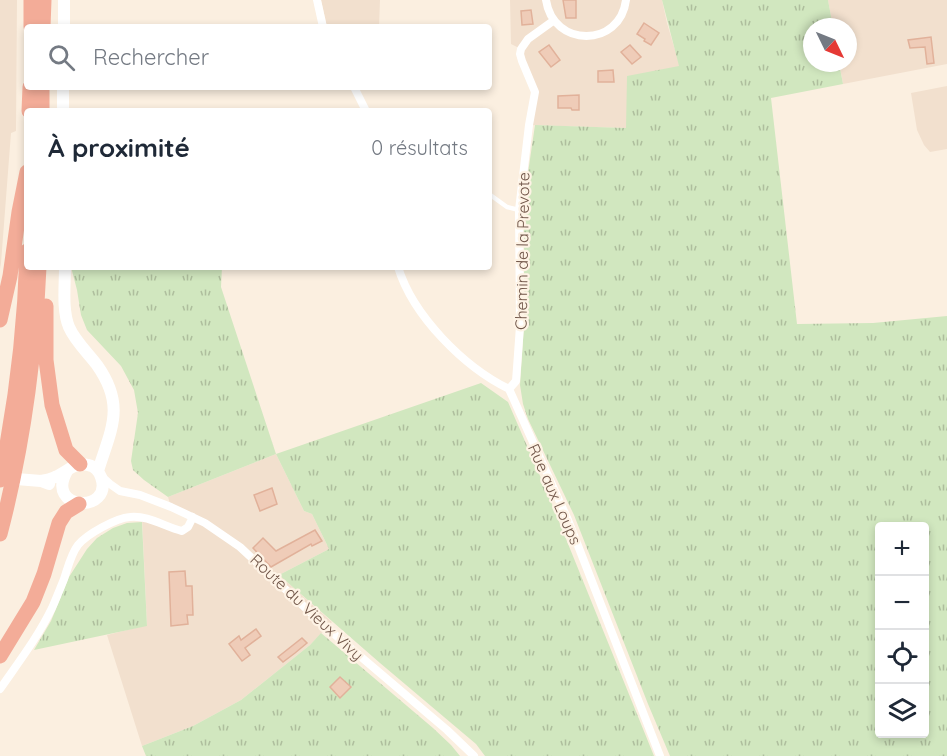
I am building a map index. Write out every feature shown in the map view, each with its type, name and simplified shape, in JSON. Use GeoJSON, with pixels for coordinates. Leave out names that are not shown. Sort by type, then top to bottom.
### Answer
{"type":"FeatureCollection","features":[{"type":"Feature","properties":{"kind":"highway"},"geometry":{"type":"LineString","coordinates":[[31,0],[31,24]]}},
{"type":"Feature","properties":{"kind":"highway"},"geometry":{"type":"LineString","coordinates":[[43,24],[44,0]]}},
{"type":"Feature","properties":{"kind":"highway"},"geometry":{"type":"LineString","coordinates":[[29,108],[30,90]]}},
{"type":"Feature","properties":{"kind":"highway"},"geometry":{"type":"LineString","coordinates":[[42,90],[42,108]]}},
{"type":"Feature","properties":{"kind":"highway"},"geometry":{"type":"LineString","coordinates":[[0,320],[11,270],[24,187]]}},
{"type":"Feature","properties":{"kind":"highway"},"geometry":{"type":"LineString","coordinates":[[0,478],[20,358],[26,270]]}},
{"type":"Feature","properties":{"kind":"highway"},"geometry":{"type":"LineString","coordinates":[[41,270],[46,307],[46,360],[50,398],[66,450],[87,469]]}},
{"type":"Feature","properties":{"kind":"highway"},"geometry":{"type":"LineString","coordinates":[[0,534],[16,465],[28,397],[41,270]]}},
{"type":"Feature","properties":{"kind":"highway"},"geometry":{"type":"LineString","coordinates":[[0,656],[33,602],[59,523],[66,512],[79,504]]}},
{"type":"Feature","properties":{"kind":"street"},"geometry":{"type":"LineString","coordinates":[[64,0],[64,24]]}},
{"type":"Feature","properties":{"kind":"street"},"geometry":{"type":"LineString","coordinates":[[317,0],[322,24]]}},
{"type":"Feature","properties":{"kind":"street"},"geometry":{"type":"LineString","coordinates":[[546,0],[553,21],[576,35],[586,37],[607,31],[618,21],[624,12],[626,0]]}},
{"type":"Feature","properties":{"kind":"street","name":"Chemin de la Prevote"},"geometry":{"type":"LineString","coordinates":[[509,389],[516,381],[520,326],[519,210],[535,92],[520,54],[528,39],[553,21]]}},
{"type":"Feature","properties":{"kind":"street"},"geometry":{"type":"LineString","coordinates":[[63,90],[63,108]]}},
{"type":"Feature","properties":{"kind":"street"},"geometry":{"type":"LineString","coordinates":[[356,90],[364,108]]}},
{"type":"Feature","properties":{"kind":"street"},"geometry":{"type":"LineString","coordinates":[[64,270],[65,310],[70,330],[109,386],[113,401],[113,424],[105,450],[87,469],[63,477],[63,491],[67,497],[79,504],[92,502],[97,498],[120,491]]}},
{"type":"Feature","properties":{"kind":"street"},"geometry":{"type":"LineString","coordinates":[[400,270],[406,286],[426,319],[470,363],[496,383],[509,389]]}},
{"type":"Feature","properties":{"kind":"street","name":"Rue aux Loups"},"geometry":{"type":"LineString","coordinates":[[509,389],[572,530],[660,756]]}},
{"type":"Feature","properties":{"kind":"street"},"geometry":{"type":"LineString","coordinates":[[0,478],[36,480],[87,469]]}},
{"type":"Feature","properties":{"kind":"street"},"geometry":{"type":"LineString","coordinates":[[87,469],[102,487],[97,498]]}},
{"type":"Feature","properties":{"kind":"street","name":"Route du Vieux Vivy"},"geometry":{"type":"LineString","coordinates":[[87,469],[120,491],[162,503],[193,517],[228,538],[474,756]]}},
{"type":"Feature","properties":{"kind":"street"},"geometry":{"type":"LineString","coordinates":[[36,480],[63,491]]}},
{"type":"Feature","properties":{"kind":"street"},"geometry":{"type":"LineString","coordinates":[[0,689],[46,620],[72,555],[84,539],[123,518],[132,516],[142,517],[182,531],[188,527],[193,517]]}},
{"type":"Feature","properties":{"kind":"lane"},"geometry":{"type":"LineString","coordinates":[[492,196],[507,207],[519,210]]}},
{"type":"Feature","properties":{"kind":"shaded area"},"geometry":{"type":"Polygon","coordinates":[[[0,0],[17,0],[16,131],[11,133],[0,269],[0,0]]]}},
{"type":"Feature","properties":{"kind":"shaded area"},"geometry":{"type":"Polygon","coordinates":[[[321,0],[380,0],[379,24],[326,24],[321,0]]]}},
{"type":"Feature","properties":{"kind":"shaded area"},"geometry":{"type":"Polygon","coordinates":[[[510,0],[662,0],[680,67],[626,128],[529,125],[535,92],[521,49],[511,44],[510,0]]]}},
{"type":"Feature","properties":{"kind":"shaded area"},"geometry":{"type":"Polygon","coordinates":[[[828,0],[947,0],[947,64],[843,84],[841,72],[857,72],[857,18],[831,18],[828,0]]]}},
{"type":"Feature","properties":{"kind":"shaded area"},"geometry":{"type":"Polygon","coordinates":[[[947,86],[947,149],[930,152],[917,130],[911,93],[947,86]]]}},
{"type":"Feature","properties":{"kind":"shaded area"},"geometry":{"type":"Polygon","coordinates":[[[276,454],[304,511],[312,514],[329,549],[279,575],[332,622],[310,645],[241,700],[193,726],[142,746],[107,635],[147,625],[142,517],[182,531],[193,517],[171,507],[168,497],[276,454]]]}},
{"type":"Feature","properties":{"kind":"green space"},"geometry":{"type":"Polygon","coordinates":[[[662,0],[828,0],[831,18],[803,18],[803,72],[841,72],[843,84],[771,98],[797,324],[873,323],[947,316],[947,756],[670,756],[574,515],[528,419],[520,385],[524,325],[524,200],[535,125],[626,128],[627,76],[679,66],[662,0]]]}},
{"type":"Feature","properties":{"kind":"green space"},"geometry":{"type":"Polygon","coordinates":[[[72,270],[222,270],[221,287],[276,454],[168,497],[144,480],[133,470],[131,461],[138,413],[134,390],[121,366],[87,330],[81,315],[72,270]]]}},
{"type":"Feature","properties":{"kind":"green space"},"geometry":{"type":"Polygon","coordinates":[[[481,383],[508,402],[654,756],[485,756],[476,744],[279,575],[329,549],[312,514],[304,511],[276,454],[481,383]]]}},
{"type":"Feature","properties":{"kind":"green space"},"geometry":{"type":"Polygon","coordinates":[[[142,522],[147,626],[34,650],[51,621],[69,577],[87,549],[97,538],[113,528],[127,523],[142,522]]]}},
{"type":"Feature","properties":{"kind":"green space"},"geometry":{"type":"Polygon","coordinates":[[[321,633],[433,728],[460,756],[146,756],[142,746],[193,726],[241,700],[310,645],[321,633]]]}},
{"type":"Feature","properties":{"kind":"building"},"geometry":{"type":"Polygon","coordinates":[[[563,0],[576,0],[576,18],[566,18],[563,0]]]}},
{"type":"Feature","properties":{"kind":"building"},"geometry":{"type":"Polygon","coordinates":[[[531,10],[533,24],[522,25],[521,11],[531,10]]]}},
{"type":"Feature","properties":{"kind":"building"},"geometry":{"type":"Polygon","coordinates":[[[644,23],[659,33],[651,45],[637,34],[644,23]]]}},
{"type":"Feature","properties":{"kind":"building"},"geometry":{"type":"Polygon","coordinates":[[[931,37],[934,63],[927,64],[925,47],[910,48],[908,40],[931,37]]]}},
{"type":"Feature","properties":{"kind":"building"},"geometry":{"type":"Polygon","coordinates":[[[549,45],[560,60],[551,67],[539,52],[549,45]]]}},
{"type":"Feature","properties":{"kind":"building"},"geometry":{"type":"Polygon","coordinates":[[[630,45],[641,57],[632,64],[621,52],[630,45]]]}},
{"type":"Feature","properties":{"kind":"building"},"geometry":{"type":"Polygon","coordinates":[[[613,70],[614,82],[598,82],[598,71],[613,70]]]}},
{"type":"Feature","properties":{"kind":"building"},"geometry":{"type":"Polygon","coordinates":[[[579,95],[579,110],[558,108],[558,96],[579,95]]]}},
{"type":"Feature","properties":{"kind":"building"},"geometry":{"type":"Polygon","coordinates":[[[272,488],[277,504],[260,511],[254,495],[272,488]]]}},
{"type":"Feature","properties":{"kind":"building"},"geometry":{"type":"Polygon","coordinates":[[[315,530],[322,541],[312,546],[311,544],[271,567],[253,548],[263,538],[276,551],[315,530]]]}},
{"type":"Feature","properties":{"kind":"building"},"geometry":{"type":"Polygon","coordinates":[[[185,571],[186,586],[192,586],[193,615],[187,615],[188,624],[171,626],[169,572],[185,571]]]}},
{"type":"Feature","properties":{"kind":"building"},"geometry":{"type":"Polygon","coordinates":[[[256,629],[261,636],[245,648],[250,655],[242,661],[229,644],[239,636],[241,640],[256,629]]]}},
{"type":"Feature","properties":{"kind":"building"},"geometry":{"type":"Polygon","coordinates":[[[302,638],[307,643],[295,653],[283,662],[278,657],[302,638]]]}},
{"type":"Feature","properties":{"kind":"building"},"geometry":{"type":"Polygon","coordinates":[[[340,677],[351,687],[340,698],[330,687],[340,677]]]}}]}
